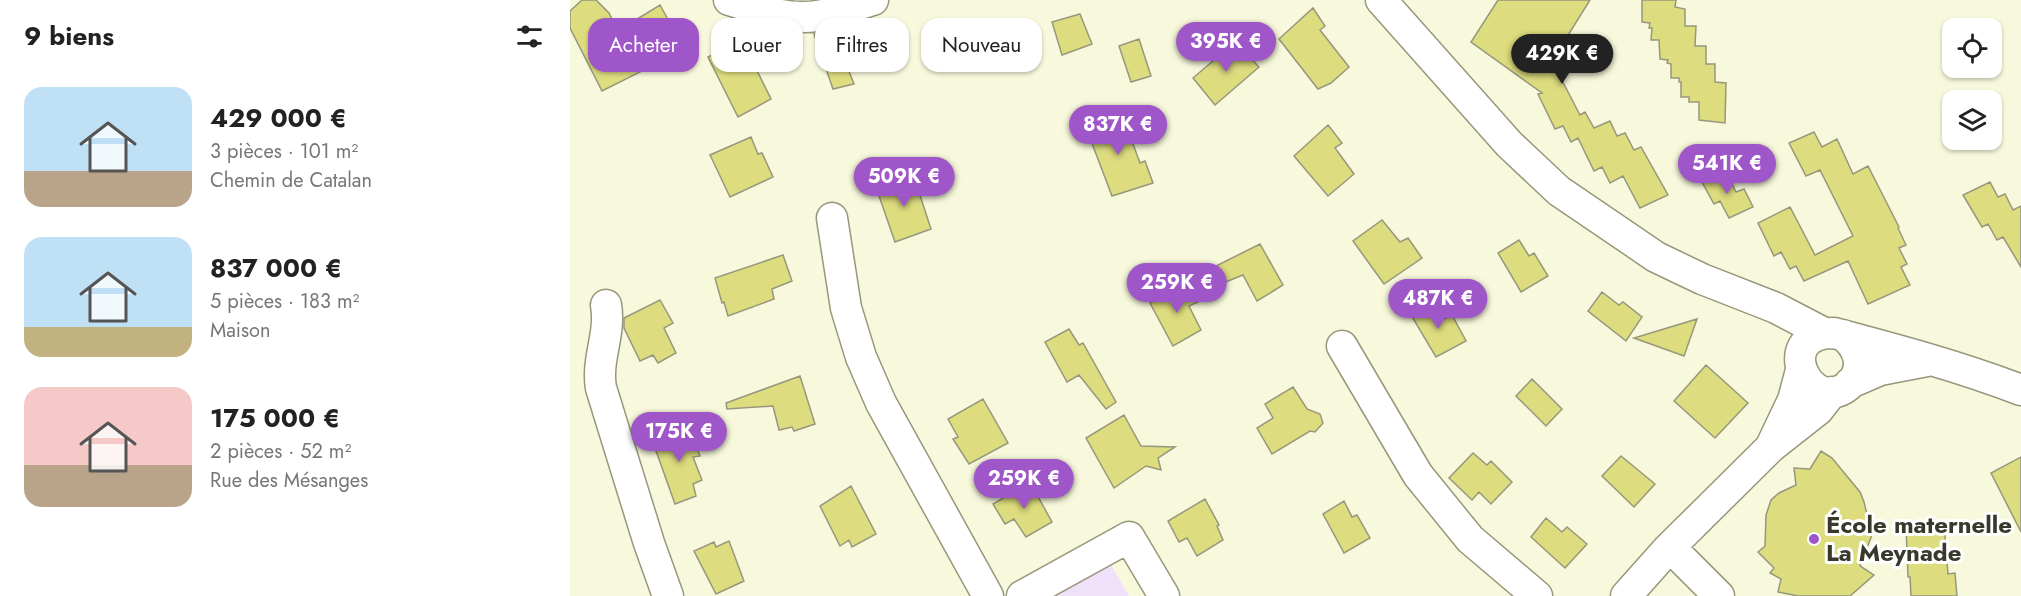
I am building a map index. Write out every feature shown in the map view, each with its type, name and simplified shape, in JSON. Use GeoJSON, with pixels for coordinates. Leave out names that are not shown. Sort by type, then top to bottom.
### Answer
{"type":"FeatureCollection","features":[{"type":"Feature","properties":{"kind":"street"},"geometry":{"type":"LineString","coordinates":[[729,0],[763,11],[801,17],[826,15],[873,0]]}},
{"type":"Feature","properties":{"kind":"street"},"geometry":{"type":"LineString","coordinates":[[1382,0],[1509,144],[1560,191],[1656,257],[1702,279],[1776,308],[1818,347],[1933,360],[2021,390]]}},
{"type":"Feature","properties":{"kind":"street"},"geometry":{"type":"LineString","coordinates":[[832,218],[846,308],[861,357],[881,403],[988,596]]}},
{"type":"Feature","properties":{"kind":"street"},"geometry":{"type":"LineString","coordinates":[[606,305],[608,315],[605,341],[598,372],[601,388],[649,543],[668,596]]}},
{"type":"Feature","properties":{"kind":"street"},"geometry":{"type":"LineString","coordinates":[[1626,596],[1670,547],[1771,447],[1856,376],[1859,358],[1851,341],[1818,347]]}},
{"type":"Feature","properties":{"kind":"street"},"geometry":{"type":"LineString","coordinates":[[1342,346],[1418,475],[1470,539],[1538,596]]}},
{"type":"Feature","properties":{"kind":"street"},"geometry":{"type":"LineString","coordinates":[[1818,347],[1805,379],[1813,387],[1822,391],[1841,388],[1880,370],[1933,360]]}},
{"type":"Feature","properties":{"kind":"street"},"geometry":{"type":"LineString","coordinates":[[1771,447],[1818,347]]}},
{"type":"Feature","properties":{"kind":"street"},"geometry":{"type":"LineString","coordinates":[[1022,596],[1129,537],[1164,596]]}},
{"type":"Feature","properties":{"kind":"street"},"geometry":{"type":"LineString","coordinates":[[1670,547],[1719,596]]}},
{"type":"Feature","properties":{"kind":"shaded area"},"geometry":{"type":"Polygon","coordinates":[[[1103,551],[1129,596],[1029,596],[1103,551]]]}},
{"type":"Feature","properties":{"kind":"building"},"geometry":{"type":"Polygon","coordinates":[[[582,0],[596,0],[611,18],[588,18],[588,63],[570,28],[570,11],[582,0]]]}},
{"type":"Feature","properties":{"kind":"building"},"geometry":{"type":"Polygon","coordinates":[[[1498,0],[1590,0],[1552,61],[1580,115],[1585,112],[1594,128],[1610,121],[1617,136],[1625,133],[1634,150],[1641,147],[1668,195],[1640,208],[1623,176],[1610,183],[1602,167],[1594,171],[1578,138],[1571,142],[1563,126],[1555,129],[1538,94],[1542,93],[1471,42],[1498,0]]]}},
{"type":"Feature","properties":{"kind":"building"},"geometry":{"type":"Polygon","coordinates":[[[1642,0],[1676,0],[1675,7],[1685,9],[1685,26],[1696,26],[1695,46],[1706,46],[1706,64],[1715,64],[1715,82],[1726,83],[1725,123],[1699,120],[1699,102],[1689,102],[1689,97],[1681,97],[1679,78],[1671,78],[1671,64],[1667,63],[1668,60],[1660,59],[1659,40],[1651,40],[1650,23],[1642,22],[1642,0]]]}},
{"type":"Feature","properties":{"kind":"building"},"geometry":{"type":"Polygon","coordinates":[[[660,5],[667,18],[639,18],[660,5]]]}},
{"type":"Feature","properties":{"kind":"building"},"geometry":{"type":"Polygon","coordinates":[[[1313,8],[1325,26],[1320,30],[1349,67],[1331,83],[1318,89],[1279,39],[1313,8]]]}},
{"type":"Feature","properties":{"kind":"building"},"geometry":{"type":"Polygon","coordinates":[[[1080,14],[1092,44],[1062,55],[1052,22],[1080,14]]]}},
{"type":"Feature","properties":{"kind":"building"},"geometry":{"type":"Polygon","coordinates":[[[1139,39],[1151,76],[1131,82],[1119,46],[1139,39]]]}},
{"type":"Feature","properties":{"kind":"building"},"geometry":{"type":"Polygon","coordinates":[[[1235,42],[1259,67],[1215,105],[1193,78],[1235,42]]]}},
{"type":"Feature","properties":{"kind":"building"},"geometry":{"type":"Polygon","coordinates":[[[592,72],[640,72],[602,91],[592,72]]]}},
{"type":"Feature","properties":{"kind":"building"},"geometry":{"type":"Polygon","coordinates":[[[716,72],[758,72],[771,99],[738,117],[716,72]]]}},
{"type":"Feature","properties":{"kind":"building"},"geometry":{"type":"Polygon","coordinates":[[[827,72],[849,72],[854,84],[833,89],[827,72]]]}},
{"type":"Feature","properties":{"kind":"building"},"geometry":{"type":"Polygon","coordinates":[[[1122,114],[1140,163],[1145,161],[1153,183],[1112,196],[1085,125],[1122,114]]]}},
{"type":"Feature","properties":{"kind":"building"},"geometry":{"type":"Polygon","coordinates":[[[1328,125],[1342,143],[1335,148],[1354,174],[1328,196],[1294,156],[1328,125]]]}},
{"type":"Feature","properties":{"kind":"building"},"geometry":{"type":"Polygon","coordinates":[[[1814,132],[1822,147],[1837,139],[1853,174],[1868,166],[1906,245],[1899,248],[1907,264],[1901,267],[1910,285],[1868,304],[1848,261],[1804,281],[1796,266],[1790,269],[1781,252],[1774,256],[1758,223],[1790,207],[1815,255],[1853,236],[1820,170],[1806,176],[1789,143],[1814,132]]]}},
{"type":"Feature","properties":{"kind":"building"},"geometry":{"type":"Polygon","coordinates":[[[751,137],[758,154],[762,153],[773,177],[730,197],[710,155],[751,137]]]}},
{"type":"Feature","properties":{"kind":"building"},"geometry":{"type":"Polygon","coordinates":[[[1726,172],[1736,192],[1744,189],[1753,207],[1729,218],[1720,201],[1714,204],[1702,182],[1726,172]]]}},
{"type":"Feature","properties":{"kind":"building"},"geometry":{"type":"Polygon","coordinates":[[[904,173],[909,185],[916,183],[931,229],[895,242],[879,196],[886,193],[881,181],[904,173]]]}},
{"type":"Feature","properties":{"kind":"building"},"geometry":{"type":"Polygon","coordinates":[[[1990,182],[1998,197],[2005,194],[2013,210],[2021,206],[2021,267],[2003,237],[1997,240],[1988,224],[1982,227],[1963,195],[1990,182]]]}},
{"type":"Feature","properties":{"kind":"building"},"geometry":{"type":"Polygon","coordinates":[[[1382,220],[1400,242],[1408,238],[1422,258],[1384,284],[1353,241],[1382,220]]]}},
{"type":"Feature","properties":{"kind":"building"},"geometry":{"type":"Polygon","coordinates":[[[1519,240],[1529,256],[1534,253],[1548,276],[1521,292],[1498,253],[1519,240]]]}},
{"type":"Feature","properties":{"kind":"building"},"geometry":{"type":"Polygon","coordinates":[[[1260,244],[1283,285],[1257,301],[1243,275],[1201,292],[1194,277],[1260,244]]]}},
{"type":"Feature","properties":{"kind":"building"},"geometry":{"type":"Polygon","coordinates":[[[783,255],[792,281],[772,289],[774,299],[728,316],[715,278],[783,255]]]}},
{"type":"Feature","properties":{"kind":"building"},"geometry":{"type":"Polygon","coordinates":[[[1188,283],[1198,302],[1189,306],[1201,330],[1173,346],[1150,303],[1188,283]]]}},
{"type":"Feature","properties":{"kind":"building"},"geometry":{"type":"Polygon","coordinates":[[[1602,292],[1619,305],[1623,302],[1642,317],[1626,341],[1588,311],[1602,292]]]}},
{"type":"Feature","properties":{"kind":"building"},"geometry":{"type":"Polygon","coordinates":[[[660,300],[673,323],[664,328],[676,353],[658,363],[653,355],[640,361],[624,328],[624,318],[660,300]]]}},
{"type":"Feature","properties":{"kind":"building"},"geometry":{"type":"Polygon","coordinates":[[[1434,302],[1444,319],[1452,315],[1466,341],[1436,357],[1411,315],[1434,302]]]}},
{"type":"Feature","properties":{"kind":"building"},"geometry":{"type":"Polygon","coordinates":[[[1697,319],[1684,356],[1634,338],[1697,319]]]}},
{"type":"Feature","properties":{"kind":"building"},"geometry":{"type":"Polygon","coordinates":[[[1069,329],[1079,345],[1083,343],[1116,402],[1106,409],[1079,375],[1067,382],[1045,342],[1069,329]]]}},
{"type":"Feature","properties":{"kind":"building"},"geometry":{"type":"Polygon","coordinates":[[[1706,365],[1748,403],[1715,438],[1674,401],[1706,365]]]}},
{"type":"Feature","properties":{"kind":"building"},"geometry":{"type":"Polygon","coordinates":[[[800,376],[815,424],[794,431],[792,427],[779,430],[773,406],[727,409],[726,403],[800,376]]]}},
{"type":"Feature","properties":{"kind":"building"},"geometry":{"type":"Polygon","coordinates":[[[1532,379],[1562,409],[1546,426],[1516,396],[1532,379]]]}},
{"type":"Feature","properties":{"kind":"building"},"geometry":{"type":"Polygon","coordinates":[[[1293,387],[1307,409],[1320,414],[1323,423],[1315,432],[1310,431],[1272,454],[1257,428],[1273,418],[1265,404],[1293,387]]]}},
{"type":"Feature","properties":{"kind":"building"},"geometry":{"type":"Polygon","coordinates":[[[983,399],[1008,443],[969,464],[953,439],[958,437],[948,419],[983,399]]]}},
{"type":"Feature","properties":{"kind":"building"},"geometry":{"type":"Polygon","coordinates":[[[1124,415],[1141,446],[1175,447],[1158,458],[1161,470],[1146,466],[1114,488],[1086,438],[1124,415]]]}},
{"type":"Feature","properties":{"kind":"building"},"geometry":{"type":"Polygon","coordinates":[[[688,425],[700,456],[693,457],[702,480],[693,484],[696,496],[675,504],[655,448],[661,445],[658,435],[688,425]]]}},
{"type":"Feature","properties":{"kind":"building"},"geometry":{"type":"Polygon","coordinates":[[[1821,451],[1832,458],[1860,492],[1872,535],[1860,566],[1874,575],[1850,596],[1798,596],[1778,592],[1781,579],[1770,573],[1774,568],[1758,552],[1765,546],[1766,515],[1771,500],[1779,493],[1796,485],[1794,468],[1810,469],[1821,451]]]}},
{"type":"Feature","properties":{"kind":"building"},"geometry":{"type":"Polygon","coordinates":[[[1473,453],[1487,465],[1491,461],[1512,482],[1491,504],[1479,492],[1472,500],[1449,478],[1473,453]]]}},
{"type":"Feature","properties":{"kind":"building"},"geometry":{"type":"Polygon","coordinates":[[[1621,456],[1655,484],[1634,507],[1602,476],[1621,456]]]}},
{"type":"Feature","properties":{"kind":"building"},"geometry":{"type":"Polygon","coordinates":[[[2021,457],[2021,532],[1991,473],[2021,457]]]}},
{"type":"Feature","properties":{"kind":"building"},"geometry":{"type":"Polygon","coordinates":[[[1030,482],[1052,522],[1026,537],[1014,519],[1005,524],[993,504],[1030,482]]]}},
{"type":"Feature","properties":{"kind":"building"},"geometry":{"type":"Polygon","coordinates":[[[851,486],[876,534],[852,547],[849,540],[840,546],[820,506],[851,486]]]}},
{"type":"Feature","properties":{"kind":"building"},"geometry":{"type":"Polygon","coordinates":[[[1205,499],[1219,525],[1217,526],[1223,540],[1197,556],[1187,538],[1179,542],[1168,521],[1205,499]]]}},
{"type":"Feature","properties":{"kind":"building"},"geometry":{"type":"Polygon","coordinates":[[[1344,501],[1352,517],[1357,515],[1370,538],[1344,553],[1323,514],[1344,501]]]}},
{"type":"Feature","properties":{"kind":"building"},"geometry":{"type":"Polygon","coordinates":[[[1546,518],[1562,532],[1567,527],[1587,544],[1565,568],[1531,537],[1546,518]]]}},
{"type":"Feature","properties":{"kind":"building"},"geometry":{"type":"Polygon","coordinates":[[[1944,523],[1948,574],[1955,573],[1957,596],[1911,596],[1906,526],[1944,523]]]}},
{"type":"Feature","properties":{"kind":"building"},"geometry":{"type":"Polygon","coordinates":[[[729,541],[744,581],[716,594],[694,551],[714,542],[716,547],[729,541]]]}},
{"type":"Feature","properties":{"kind":"place","name":"École maternelle La Meynade"},"geometry":{"type":"Point","coordinates":[1814,539]}}]}
